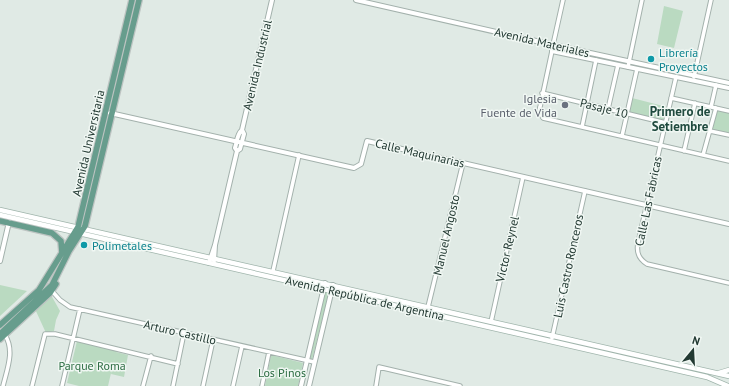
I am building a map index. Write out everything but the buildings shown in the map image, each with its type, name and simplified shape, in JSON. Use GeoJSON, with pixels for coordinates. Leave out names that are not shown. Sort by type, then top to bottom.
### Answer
{"type":"FeatureCollection","features":[{"type":"Feature","properties":{"kind":"main road","name":"Avenida Universitaria"},"geometry":{"type":"LineString","coordinates":[[0,326],[39,290],[62,252],[80,230],[132,0]]}},
{"type":"Feature","properties":{"kind":"main road","name":"Avenida Universitaria"},"geometry":{"type":"LineString","coordinates":[[0,339],[2,334],[48,290],[58,276],[80,230],[113,113],[139,0]]}},
{"type":"Feature","properties":{"kind":"main road"},"geometry":{"type":"LineString","coordinates":[[118,58],[126,59]]}},
{"type":"Feature","properties":{"kind":"main road","name":"Avenida República de Argentina"},"geometry":{"type":"LineString","coordinates":[[0,210],[211,263],[324,286]]}},
{"type":"Feature","properties":{"kind":"main road"},"geometry":{"type":"LineString","coordinates":[[0,215],[9,220],[43,228],[52,233],[59,239],[62,252]]}},
{"type":"Feature","properties":{"kind":"main road"},"geometry":{"type":"LineString","coordinates":[[0,221],[9,220]]}},
{"type":"Feature","properties":{"kind":"main road","name":"Avenida República de Argentina"},"geometry":{"type":"LineString","coordinates":[[43,228],[80,230],[212,257],[273,271],[332,288],[552,338],[729,376]]}},
{"type":"Feature","properties":{"kind":"main road"},"geometry":{"type":"LineString","coordinates":[[56,264],[62,267]]}},
{"type":"Feature","properties":{"kind":"main road","name":"Avenida Universitaria"},"geometry":{"type":"LineString","coordinates":[[2,334],[52,291],[56,286],[58,276]]}},
{"type":"Feature","properties":{"kind":"main road","name":"Avenida Universitaria"},"geometry":{"type":"LineString","coordinates":[[0,321],[43,283]]}},
{"type":"Feature","properties":{"kind":"main road","name":"Avenida República de Argentina"},"geometry":{"type":"LineString","coordinates":[[332,288],[428,307],[491,322],[706,377],[728,386]]}},
{"type":"Feature","properties":{"kind":"main road"},"geometry":{"type":"LineString","coordinates":[[714,373],[729,370]]}},
{"type":"Feature","properties":{"kind":"street","name":"Avenida Industrial"},"geometry":{"type":"LineString","coordinates":[[211,263],[237,151],[235,148],[239,142],[239,133],[242,130],[272,0]]}},
{"type":"Feature","properties":{"kind":"street","name":"Avenida Materiales"},"geometry":{"type":"LineString","coordinates":[[356,0],[629,62],[729,88]]}},
{"type":"Feature","properties":{"kind":"street"},"geometry":{"type":"LineString","coordinates":[[563,0],[542,93],[539,111],[543,118],[729,161]]}},
{"type":"Feature","properties":{"kind":"street"},"geometry":{"type":"LineString","coordinates":[[628,67],[642,0]]}},
{"type":"Feature","properties":{"kind":"street"},"geometry":{"type":"LineString","coordinates":[[693,78],[711,0]]}},
{"type":"Feature","properties":{"kind":"street","name":"Avenida Materiales"},"geometry":{"type":"LineString","coordinates":[[552,50],[676,77],[729,83]]}},
{"type":"Feature","properties":{"kind":"street"},"geometry":{"type":"LineString","coordinates":[[582,127],[596,60]]}},
{"type":"Feature","properties":{"kind":"street"},"geometry":{"type":"LineString","coordinates":[[608,109],[618,65]]}},
{"type":"Feature","properties":{"kind":"street"},"geometry":{"type":"LineString","coordinates":[[622,136],[637,69]]}},
{"type":"Feature","properties":{"kind":"street","name":"Calle Las Fabricas"},"geometry":{"type":"LineString","coordinates":[[676,77],[637,247],[641,259],[651,265],[729,283]]}},
{"type":"Feature","properties":{"kind":"street"},"geometry":{"type":"LineString","coordinates":[[711,107],[716,85]]}},
{"type":"Feature","properties":{"kind":"street","name":"Pasaje 10"},"geometry":{"type":"LineString","coordinates":[[542,93],[666,123]]}},
{"type":"Feature","properties":{"kind":"street"},"geometry":{"type":"LineString","coordinates":[[672,98],[729,111]]}},
{"type":"Feature","properties":{"kind":"street"},"geometry":{"type":"LineString","coordinates":[[684,151],[695,103]]}},
{"type":"Feature","properties":{"kind":"street"},"geometry":{"type":"LineString","coordinates":[[704,155],[716,108]]}},
{"type":"Feature","properties":{"kind":"street","name":"Calle Maquinarias"},"geometry":{"type":"LineString","coordinates":[[106,112],[350,167],[358,167],[362,160],[367,140],[729,224]]}},
{"type":"Feature","properties":{"kind":"street"},"geometry":{"type":"LineString","coordinates":[[710,131],[729,135]]}},
{"type":"Feature","properties":{"kind":"street"},"geometry":{"type":"LineString","coordinates":[[273,271],[299,156]]}},
{"type":"Feature","properties":{"kind":"street","name":"Manuel Angosto"},"geometry":{"type":"LineString","coordinates":[[428,307],[463,163]]}},
{"type":"Feature","properties":{"kind":"street","name":"Victor Reynel"},"geometry":{"type":"LineString","coordinates":[[491,322],[523,177]]}},
{"type":"Feature","properties":{"kind":"street","name":"Luis Castro Ronceros"},"geometry":{"type":"LineString","coordinates":[[552,338],[585,191]]}},
{"type":"Feature","properties":{"kind":"street"},"geometry":{"type":"LineString","coordinates":[[0,261],[9,220]]}},
{"type":"Feature","properties":{"kind":"street"},"geometry":{"type":"LineString","coordinates":[[301,386],[324,286]]}},
{"type":"Feature","properties":{"kind":"street"},"geometry":{"type":"LineString","coordinates":[[309,386],[332,288]]}},
{"type":"Feature","properties":{"kind":"street","name":"Arturo Castillo"},"geometry":{"type":"LineString","coordinates":[[52,291],[64,304],[80,309],[314,362]]}},
{"type":"Feature","properties":{"kind":"street"},"geometry":{"type":"LineString","coordinates":[[63,386],[80,309]]}},
{"type":"Feature","properties":{"kind":"street"},"geometry":{"type":"LineString","coordinates":[[173,386],[184,333]]}},
{"type":"Feature","properties":{"kind":"street"},"geometry":{"type":"LineString","coordinates":[[2,334],[10,343],[10,354],[3,386]]}},
{"type":"Feature","properties":{"kind":"street"},"geometry":{"type":"LineString","coordinates":[[32,386],[45,334],[55,334],[73,338],[151,356],[178,364]]}},
{"type":"Feature","properties":{"kind":"street"},"geometry":{"type":"LineString","coordinates":[[203,386],[213,340]]}},
{"type":"Feature","properties":{"kind":"street"},"geometry":{"type":"LineString","coordinates":[[233,386],[242,346]]}},
{"type":"Feature","properties":{"kind":"street"},"geometry":{"type":"LineString","coordinates":[[262,386],[269,352]]}},
{"type":"Feature","properties":{"kind":"street"},"geometry":{"type":"LineString","coordinates":[[143,386],[151,356]]}},
{"type":"Feature","properties":{"kind":"street"},"geometry":{"type":"LineString","coordinates":[[376,386],[379,367],[460,386]]}},
{"type":"Feature","properties":{"kind":"green space"},"geometry":{"type":"Polygon","coordinates":[[[664,6],[683,11],[674,48],[657,44],[664,6]]]}},
{"type":"Feature","properties":{"kind":"green space"},"geometry":{"type":"Polygon","coordinates":[[[559,47],[628,62],[627,64],[558,50],[559,47]]]}},
{"type":"Feature","properties":{"kind":"green space"},"geometry":{"type":"Polygon","coordinates":[[[632,98],[667,107],[663,121],[628,113],[632,98]]]}},
{"type":"Feature","properties":{"kind":"green space"},"geometry":{"type":"Polygon","coordinates":[[[717,110],[729,113],[729,134],[712,130],[717,110]]]}},
{"type":"Feature","properties":{"kind":"green space"},"geometry":{"type":"Polygon","coordinates":[[[0,285],[27,291],[0,316],[0,285]]]}},
{"type":"Feature","properties":{"kind":"green space"},"geometry":{"type":"Polygon","coordinates":[[[324,292],[329,292],[312,360],[309,359],[324,292]]]}},
{"type":"Feature","properties":{"kind":"green space"},"geometry":{"type":"Polygon","coordinates":[[[51,295],[60,311],[56,320],[54,331],[46,333],[35,309],[51,295]]]}},
{"type":"Feature","properties":{"kind":"green space","name":"Parque Roma"},"geometry":{"type":"Polygon","coordinates":[[[77,341],[116,350],[116,352],[128,355],[124,377],[111,374],[115,356],[108,386],[79,386],[67,383],[77,341]]]}},
{"type":"Feature","properties":{"kind":"green space","name":"Los Pinos"},"geometry":{"type":"Polygon","coordinates":[[[271,355],[303,363],[298,386],[265,386],[271,355]]]}},
{"type":"Feature","properties":{"kind":"place","name":"Librería Proyectos"},"geometry":{"type":"Point","coordinates":[651,59]}},
{"type":"Feature","properties":{"kind":"place","name":"Iglesia Fuente de Vida"},"geometry":{"type":"Point","coordinates":[565,105]}},
{"type":"Feature","properties":{"kind":"place","name":"Polimetales"},"geometry":{"type":"Point","coordinates":[84,245]}},
{"type":"Feature","properties":{"kind":"district","name":"Primero de Setiembre"},"geometry":{"type":"Point","coordinates":[680,118]}}]}
